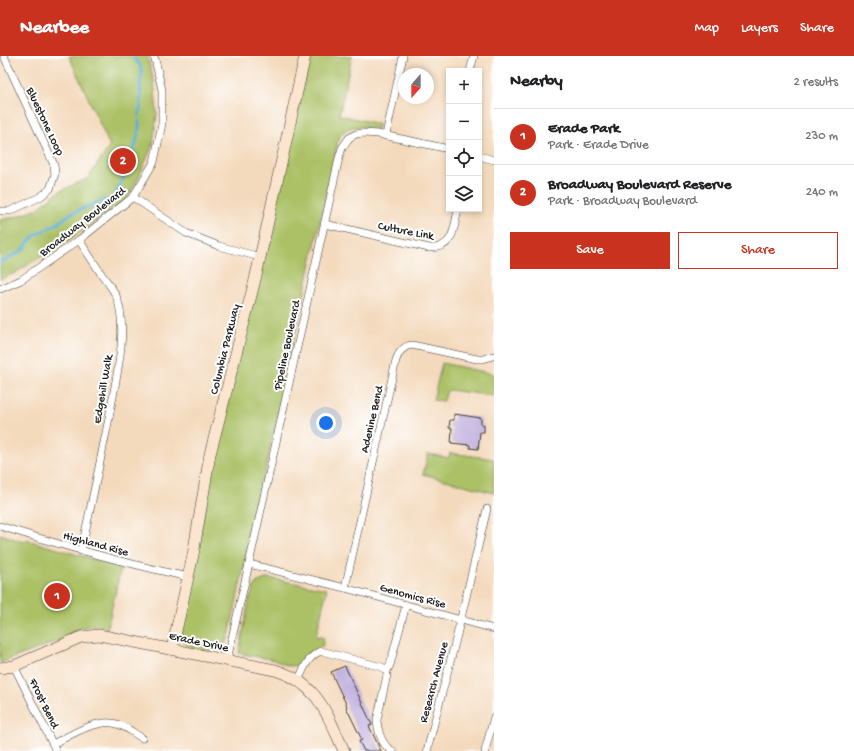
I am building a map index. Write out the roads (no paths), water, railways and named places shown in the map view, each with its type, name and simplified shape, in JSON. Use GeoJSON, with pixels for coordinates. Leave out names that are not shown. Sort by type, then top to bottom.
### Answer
{"type":"FeatureCollection","features":[{"type":"Feature","properties":{"kind":"street","name":"Bluestone Loop"},"geometry":{"type":"LineString","coordinates":[[0,211],[10,211],[40,197],[50,189],[55,174],[54,165],[4,56]]}},
{"type":"Feature","properties":{"kind":"street","name":"Columbia Parkway"},"geometry":{"type":"LineString","coordinates":[[172,649],[193,555],[210,454],[253,287],[305,56]]}},
{"type":"Feature","properties":{"kind":"street"},"geometry":{"type":"LineString","coordinates":[[386,135],[403,56]]}},
{"type":"Feature","properties":{"kind":"street"},"geometry":{"type":"LineString","coordinates":[[471,68],[474,56]]}},
{"type":"Feature","properties":{"kind":"street","name":"Broadway Boulevard"},"geometry":{"type":"LineString","coordinates":[[0,288],[22,280],[79,240],[133,197],[154,162],[162,124],[162,90],[156,57]]}},
{"type":"Feature","properties":{"kind":"street","name":"Pipeline Boulevard"},"geometry":{"type":"LineString","coordinates":[[227,660],[339,158],[349,138],[356,134],[371,133],[386,135],[446,148]]}},
{"type":"Feature","properties":{"kind":"street"},"geometry":{"type":"LineString","coordinates":[[482,157],[494,160]]}},
{"type":"Feature","properties":{"kind":"street"},"geometry":{"type":"LineString","coordinates":[[133,197],[186,233],[219,246],[260,257]]}},
{"type":"Feature","properties":{"kind":"street","name":"Culture Link"},"geometry":{"type":"LineString","coordinates":[[325,224],[429,248],[439,247],[446,244],[450,239],[453,233],[457,212]]}},
{"type":"Feature","properties":{"kind":"street","name":"Edgehill Walk"},"geometry":{"type":"LineString","coordinates":[[79,240],[117,297],[122,331],[119,364],[81,551]]}},
{"type":"Feature","properties":{"kind":"street","name":"Adenine Bend"},"geometry":{"type":"LineString","coordinates":[[345,588],[398,354],[402,349],[412,345],[477,359],[494,356]]}},
{"type":"Feature","properties":{"kind":"street","name":"Genomics Rise"},"geometry":{"type":"LineString","coordinates":[[249,564],[460,619],[487,509]]}},
{"type":"Feature","properties":{"kind":"street","name":"Highland Rise"},"geometry":{"type":"LineString","coordinates":[[0,526],[81,551],[188,577]]}},
{"type":"Feature","properties":{"kind":"street"},"geometry":{"type":"LineString","coordinates":[[393,751],[387,747],[383,740],[376,720],[388,675],[387,671],[390,665],[406,605]]}},
{"type":"Feature","properties":{"kind":"street"},"geometry":{"type":"LineString","coordinates":[[460,619],[494,629]]}},
{"type":"Feature","properties":{"kind":"street","name":"Research Avenue"},"geometry":{"type":"LineString","coordinates":[[427,751],[460,619]]}},
{"type":"Feature","properties":{"kind":"street","name":"Erade Drive"},"geometry":{"type":"LineString","coordinates":[[0,668],[14,666],[75,640],[88,636],[106,635],[275,670],[290,676],[306,686],[324,707],[344,751]]}},
{"type":"Feature","properties":{"kind":"street"},"geometry":{"type":"LineString","coordinates":[[298,681],[311,657],[321,651],[382,667],[387,671]]}},
{"type":"Feature","properties":{"kind":"street","name":"Erade Drive"},"geometry":{"type":"LineString","coordinates":[[0,677],[14,666]]}},
{"type":"Feature","properties":{"kind":"street","name":"Frost Bend"},"geometry":{"type":"LineString","coordinates":[[14,666],[54,748]]}},
{"type":"Feature","properties":{"kind":"street"},"geometry":{"type":"LineString","coordinates":[[485,751],[494,717]]}},
{"type":"Feature","properties":{"kind":"street"},"geometry":{"type":"LineString","coordinates":[[54,748],[98,723],[113,722],[122,725],[142,738]]}},
{"type":"Feature","properties":{"kind":"waterway"},"geometry":{"type":"LineString","coordinates":[[132,56],[140,65],[142,73],[140,83],[141,105],[139,116]]}},
{"type":"Feature","properties":{"kind":"waterway"},"geometry":{"type":"LineString","coordinates":[[0,261],[2,262],[23,250],[35,235],[57,224],[70,214],[99,202],[114,198],[134,149],[139,132],[139,121]]}},
{"type":"Feature","properties":{"kind":"place","name":"Broadway Boulevard Reserve"},"geometry":{"type":"Point","coordinates":[123,161]}},
{"type":"Feature","properties":{"kind":"place","name":"Erade Park"},"geometry":{"type":"Point","coordinates":[57,596]}}]}
